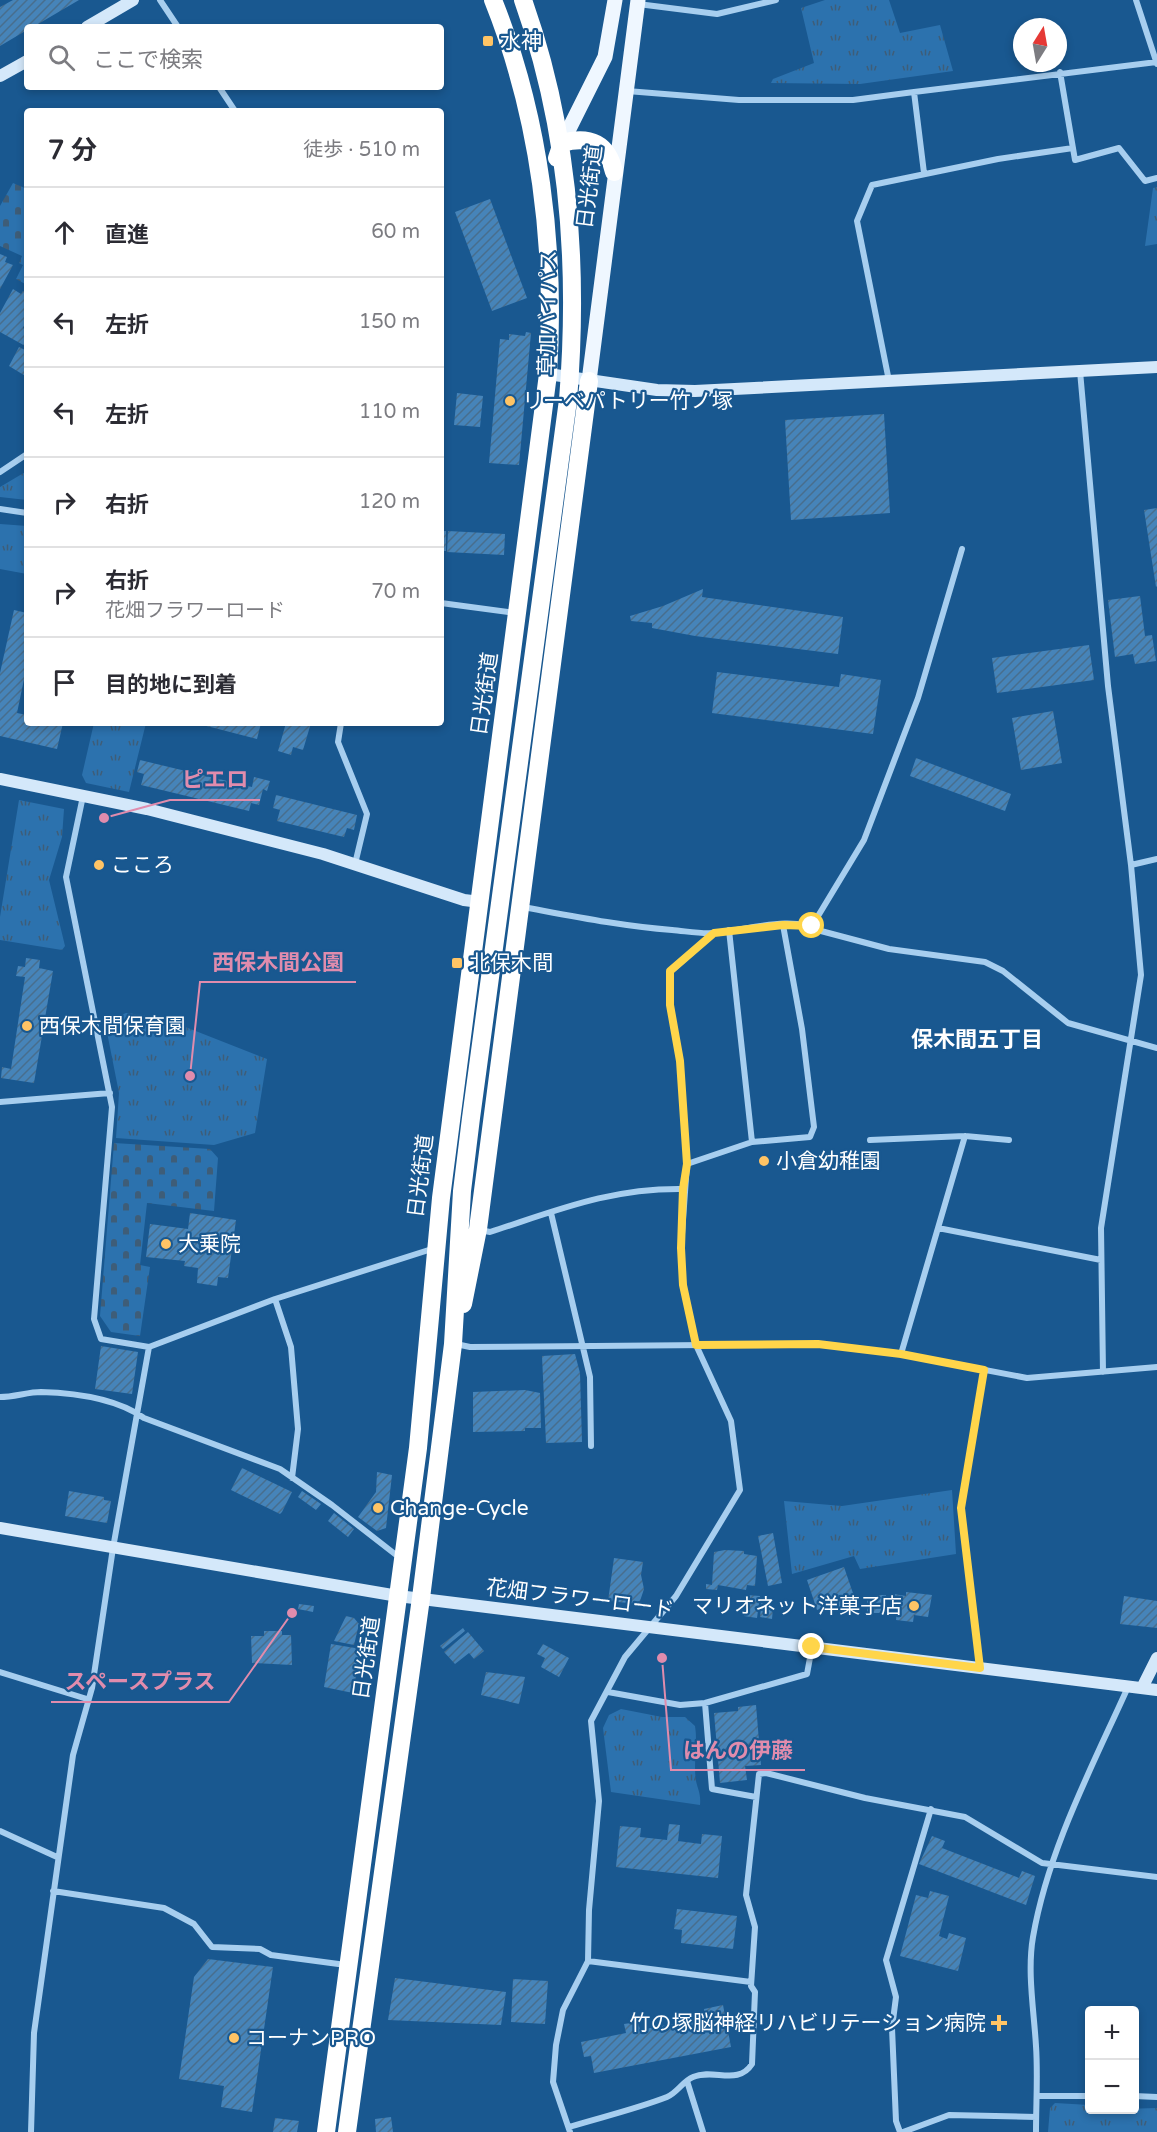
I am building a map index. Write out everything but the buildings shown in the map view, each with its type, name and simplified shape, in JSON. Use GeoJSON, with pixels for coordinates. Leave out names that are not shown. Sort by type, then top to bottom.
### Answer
{"type":"FeatureCollection","features":[{"type":"Feature","properties":{"kind":"highway","name":"草加バイパス"},"geometry":{"type":"LineString","coordinates":[[493,0],[528,118],[546,224]]}},
{"type":"Feature","properties":{"kind":"highway","name":"草加バイパス"},"geometry":{"type":"LineString","coordinates":[[523,0],[548,81],[562,157],[570,221],[574,315],[561,464],[523,737]]}},
{"type":"Feature","properties":{"kind":"highway"},"geometry":{"type":"LineString","coordinates":[[546,224],[553,169],[562,143],[584,139],[595,142],[611,160],[614,172]]}},
{"type":"Feature","properties":{"kind":"highway","name":"日光街道"},"geometry":{"type":"LineString","coordinates":[[326,2132],[418,1449],[435,1248],[548,375],[550,269],[546,224]]}},
{"type":"Feature","properties":{"kind":"highway"},"geometry":{"type":"LineString","coordinates":[[453,1344],[478,1229],[589,381]]}},
{"type":"Feature","properties":{"kind":"highway","name":"日光街道"},"geometry":{"type":"LineString","coordinates":[[347,2132],[421,1598],[453,1344],[462,1191],[523,737]]}},
{"type":"Feature","properties":{"kind":"main road","name":"日光街道"},"geometry":{"type":"LineString","coordinates":[[562,143],[605,57],[615,0]]}},
{"type":"Feature","properties":{"kind":"main road","name":"日光街道"},"geometry":{"type":"LineString","coordinates":[[589,381],[637,2]]}},
{"type":"Feature","properties":{"kind":"street"},"geometry":{"type":"LineString","coordinates":[[92,24],[133,0]]}},
{"type":"Feature","properties":{"kind":"street"},"geometry":{"type":"LineString","coordinates":[[160,0],[176,24]]}},
{"type":"Feature","properties":{"kind":"street"},"geometry":{"type":"LineString","coordinates":[[637,2],[717,14],[776,0]]}},
{"type":"Feature","properties":{"kind":"street"},"geometry":{"type":"LineString","coordinates":[[1067,71],[1157,63],[1136,0]]}},
{"type":"Feature","properties":{"kind":"street"},"geometry":{"type":"LineString","coordinates":[[0,76],[24,63]]}},
{"type":"Feature","properties":{"kind":"street"},"geometry":{"type":"LineString","coordinates":[[626,91],[739,100],[853,100],[1060,72],[1075,160],[1119,148],[1145,181],[1157,178]]}},
{"type":"Feature","properties":{"kind":"street"},"geometry":{"type":"LineString","coordinates":[[221,90],[234,108]]}},
{"type":"Feature","properties":{"kind":"street"},"geometry":{"type":"LineString","coordinates":[[914,92],[924,173]]}},
{"type":"Feature","properties":{"kind":"street"},"geometry":{"type":"LineString","coordinates":[[889,381],[857,222],[872,184],[1074,148]]}},
{"type":"Feature","properties":{"kind":"street"},"geometry":{"type":"LineString","coordinates":[[548,375],[675,391],[1157,368]]}},
{"type":"Feature","properties":{"kind":"street"},"geometry":{"type":"LineString","coordinates":[[1080,371],[1108,686],[1131,865],[1141,975],[1101,1228],[1103,1372]]}},
{"type":"Feature","properties":{"kind":"street"},"geometry":{"type":"LineString","coordinates":[[0,472],[24,456]]}},
{"type":"Feature","properties":{"kind":"street"},"geometry":{"type":"LineString","coordinates":[[0,509],[24,513]]}},
{"type":"Feature","properties":{"kind":"street"},"geometry":{"type":"LineString","coordinates":[[812,926],[864,840],[918,698],[962,549]]}},
{"type":"Feature","properties":{"kind":"street"},"geometry":{"type":"LineString","coordinates":[[444,603],[519,613]]}},
{"type":"Feature","properties":{"kind":"street"},"geometry":{"type":"LineString","coordinates":[[341,726],[338,742],[367,814],[355,864]]}},
{"type":"Feature","properties":{"kind":"street"},"geometry":{"type":"LineString","coordinates":[[0,779],[84,795],[323,854],[464,900],[480,902]]}},
{"type":"Feature","properties":{"kind":"street"},"geometry":{"type":"LineString","coordinates":[[84,795],[66,877],[112,1107],[94,1319],[101,1339],[149,1347],[275,1299],[435,1248]]}},
{"type":"Feature","properties":{"kind":"street"},"geometry":{"type":"LineString","coordinates":[[1131,865],[1157,859]]}},
{"type":"Feature","properties":{"kind":"street"},"geometry":{"type":"LineString","coordinates":[[520,906],[649,929],[714,933],[783,925],[812,926],[821,931],[889,949],[985,962],[1003,971],[1068,1023],[1157,1048]]}},
{"type":"Feature","properties":{"kind":"street"},"geometry":{"type":"LineString","coordinates":[[687,1164],[752,1142],[810,1137],[814,1127],[802,1029],[783,925]]}},
{"type":"Feature","properties":{"kind":"street"},"geometry":{"type":"LineString","coordinates":[[729,930],[752,1142]]}},
{"type":"Feature","properties":{"kind":"street"},"geometry":{"type":"LineString","coordinates":[[714,933],[670,971],[668,986],[680,1061],[687,1164],[683,1189],[683,1285],[696,1345],[731,1421],[741,1490],[676,1596],[625,1657],[591,1721],[599,1801],[589,1910],[588,1961],[563,2010],[556,2045],[553,2082],[570,2130],[670,2096],[687,2081],[705,2074],[737,2076],[747,2073],[752,2064],[755,2044],[755,1992],[751,1982],[755,1927],[746,1895],[759,1774],[766,1773],[865,1798],[965,1816],[1042,1863],[1053,1866],[1157,1877]]}},
{"type":"Feature","properties":{"kind":"street"},"geometry":{"type":"LineString","coordinates":[[0,1102],[110,1093]]}},
{"type":"Feature","properties":{"kind":"street"},"geometry":{"type":"LineString","coordinates":[[901,1354],[965,1136]]}},
{"type":"Feature","properties":{"kind":"street"},"geometry":{"type":"LineString","coordinates":[[870,1140],[965,1136],[1009,1140]]}},
{"type":"Feature","properties":{"kind":"street"},"geometry":{"type":"LineString","coordinates":[[478,1229],[490,1232],[551,1213],[579,1201],[657,1189],[683,1189]]}},
{"type":"Feature","properties":{"kind":"street"},"geometry":{"type":"LineString","coordinates":[[551,1213],[581,1346],[591,1377],[591,1446]]}},
{"type":"Feature","properties":{"kind":"street"},"geometry":{"type":"LineString","coordinates":[[938,1228],[1101,1260]]}},
{"type":"Feature","properties":{"kind":"street"},"geometry":{"type":"LineString","coordinates":[[275,1299],[291,1347],[298,1429],[292,1478]]}},
{"type":"Feature","properties":{"kind":"street"},"geometry":{"type":"LineString","coordinates":[[453,1344],[470,1347],[818,1344],[901,1354],[1028,1378],[1157,1367]]}},
{"type":"Feature","properties":{"kind":"street"},"geometry":{"type":"LineString","coordinates":[[31,2132],[34,2033],[57,1857],[73,1755],[87,1699],[92,1688],[113,1548],[149,1347]]}},
{"type":"Feature","properties":{"kind":"street"},"geometry":{"type":"LineString","coordinates":[[980,1668],[961,1508],[984,1370]]}},
{"type":"Feature","properties":{"kind":"street"},"geometry":{"type":"LineString","coordinates":[[0,1397],[40,1392],[92,1397],[280,1469],[403,1560]]}},
{"type":"Feature","properties":{"kind":"street","name":"花畑フラワーロード"},"geometry":{"type":"LineString","coordinates":[[0,1528],[398,1596],[1157,1690]]}},
{"type":"Feature","properties":{"kind":"street"},"geometry":{"type":"LineString","coordinates":[[608,1692],[680,1705],[705,1703],[807,1674],[812,1647]]}},
{"type":"Feature","properties":{"kind":"street"},"geometry":{"type":"LineString","coordinates":[[1143,1688],[1157,1658]]}},
{"type":"Feature","properties":{"kind":"street"},"geometry":{"type":"LineString","coordinates":[[0,1672],[87,1699]]}},
{"type":"Feature","properties":{"kind":"street"},"geometry":{"type":"LineString","coordinates":[[1036,2132],[1037,2096],[1031,1959],[1033,1937],[1053,1866],[1074,1805],[1128,1686]]}},
{"type":"Feature","properties":{"kind":"street"},"geometry":{"type":"LineString","coordinates":[[705,1703],[712,1789],[756,1797]]}},
{"type":"Feature","properties":{"kind":"street"},"geometry":{"type":"LineString","coordinates":[[931,1809],[886,1960],[896,1997],[891,2028],[896,2121],[902,2132],[950,2115],[1036,2117]]}},
{"type":"Feature","properties":{"kind":"street"},"geometry":{"type":"LineString","coordinates":[[0,1831],[57,1857]]}},
{"type":"Feature","properties":{"kind":"street"},"geometry":{"type":"LineString","coordinates":[[53,1891],[164,1908],[194,1924],[212,1947],[260,1949],[271,1955],[348,1965]]}},
{"type":"Feature","properties":{"kind":"street"},"geometry":{"type":"LineString","coordinates":[[588,1961],[751,1982]]}},
{"type":"Feature","properties":{"kind":"street"},"geometry":{"type":"LineString","coordinates":[[687,2081],[703,2132]]}},
{"type":"Feature","properties":{"kind":"street"},"geometry":{"type":"LineString","coordinates":[[1037,2096],[1085,2096]]}},
{"type":"Feature","properties":{"kind":"street"},"geometry":{"type":"LineString","coordinates":[[1139,2096],[1157,2097]]}},
{"type":"Feature","properties":{"kind":"green space"},"geometry":{"type":"Polygon","coordinates":[[[825,0],[889,0],[900,33],[940,25],[953,71],[860,84],[771,83],[773,79],[814,63],[801,8],[825,0]]]}},
{"type":"Feature","properties":{"kind":"green space"},"geometry":{"type":"Polygon","coordinates":[[[13,183],[24,188],[24,283],[16,279],[23,265],[19,263],[22,256],[0,246],[0,206],[13,183]]]}},
{"type":"Feature","properties":{"kind":"green space"},"geometry":{"type":"Polygon","coordinates":[[[1157,187],[1157,244],[1145,246],[1153,188],[1157,187]]]}},
{"type":"Feature","properties":{"kind":"green space"},"geometry":{"type":"Polygon","coordinates":[[[24,473],[24,500],[0,497],[0,487],[24,473]]]}},
{"type":"Feature","properties":{"kind":"green space"},"geometry":{"type":"Polygon","coordinates":[[[0,524],[24,526],[24,573],[0,569],[0,524]]]}},
{"type":"Feature","properties":{"kind":"green space"},"geometry":{"type":"Polygon","coordinates":[[[93,726],[145,726],[129,792],[86,783],[82,775],[93,726]]]}},
{"type":"Feature","properties":{"kind":"green space"},"geometry":{"type":"Polygon","coordinates":[[[19,800],[64,809],[62,837],[49,880],[65,946],[62,950],[0,940],[0,917],[19,800]]]}},
{"type":"Feature","properties":{"kind":"green space"},"geometry":{"type":"Polygon","coordinates":[[[126,1013],[160,1017],[267,1059],[255,1133],[214,1145],[116,1138],[119,1093],[105,1022],[126,1013]]]}},
{"type":"Feature","properties":{"kind":"green space"},"geometry":{"type":"Polygon","coordinates":[[[114,1143],[210,1149],[218,1158],[214,1211],[147,1203],[140,1265],[150,1267],[140,1336],[111,1332],[100,1316],[114,1143]]]}},
{"type":"Feature","properties":{"kind":"green space"},"geometry":{"type":"Polygon","coordinates":[[[952,1490],[956,1554],[860,1569],[854,1556],[792,1574],[784,1501],[842,1506],[952,1490]]]}},
{"type":"Feature","properties":{"kind":"green space"},"geometry":{"type":"Polygon","coordinates":[[[621,1709],[662,1717],[685,1717],[695,1726],[695,1774],[700,1805],[611,1792],[603,1728],[609,1715],[621,1709]]]}},
{"type":"Feature","properties":{"kind":"green space"},"geometry":{"type":"Polygon","coordinates":[[[1055,2103],[1085,2105],[1085,2114],[1139,2114],[1139,2109],[1157,2108],[1157,2132],[1048,2132],[1050,2108],[1055,2103]]]}},
{"type":"Feature","properties":{"kind":"place","name":"水神"},"geometry":{"type":"Point","coordinates":[488,41]}},
{"type":"Feature","properties":{"kind":"place","name":"リーベパトリー竹ノ塚"},"geometry":{"type":"Point","coordinates":[510,401]}},
{"type":"Feature","properties":{"kind":"place","name":"ピエロ"},"geometry":{"type":"Point","coordinates":[104,818]}},
{"type":"Feature","properties":{"kind":"place","name":"こころ"},"geometry":{"type":"Point","coordinates":[99,865]}},
{"type":"Feature","properties":{"kind":"place","name":"北保木間"},"geometry":{"type":"Point","coordinates":[457,963]}},
{"type":"Feature","properties":{"kind":"place","name":"西保木間保育園"},"geometry":{"type":"Point","coordinates":[27,1026]}},
{"type":"Feature","properties":{"kind":"place","name":"西保木間公園"},"geometry":{"type":"Point","coordinates":[190,1076]}},
{"type":"Feature","properties":{"kind":"place","name":"小倉幼稚園"},"geometry":{"type":"Point","coordinates":[764,1161]}},
{"type":"Feature","properties":{"kind":"place","name":"大乗院"},"geometry":{"type":"Point","coordinates":[166,1244]}},
{"type":"Feature","properties":{"kind":"place","name":"Change-Cycle"},"geometry":{"type":"Point","coordinates":[378,1508]}},
{"type":"Feature","properties":{"kind":"place","name":"マリオネット洋菓子店"},"geometry":{"type":"Point","coordinates":[914,1606]}},
{"type":"Feature","properties":{"kind":"place","name":"スペースプラス"},"geometry":{"type":"Point","coordinates":[292,1613]}},
{"type":"Feature","properties":{"kind":"place","name":"はんの伊藤"},"geometry":{"type":"Point","coordinates":[662,1658]}},
{"type":"Feature","properties":{"kind":"place","name":"竹の塚脳神経リハビリテーション病院"},"geometry":{"type":"Point","coordinates":[999,2023]}},
{"type":"Feature","properties":{"kind":"place","name":"コーナンPRO"},"geometry":{"type":"Point","coordinates":[234,2038]}},
{"type":"Feature","properties":{"kind":"district","name":"保木間五丁目"},"geometry":{"type":"Point","coordinates":[977,1040]}},
{"type":"Feature","properties":{"kind":"route"},"geometry":{"type":"LineString","coordinates":[[812,926],[783,925],[714,933],[670,971],[668,986],[680,1061],[687,1164],[683,1189],[681,1248],[683,1285],[696,1345],[818,1344],[901,1354],[984,1370],[961,1508],[980,1668],[812,1647]]}}]}
